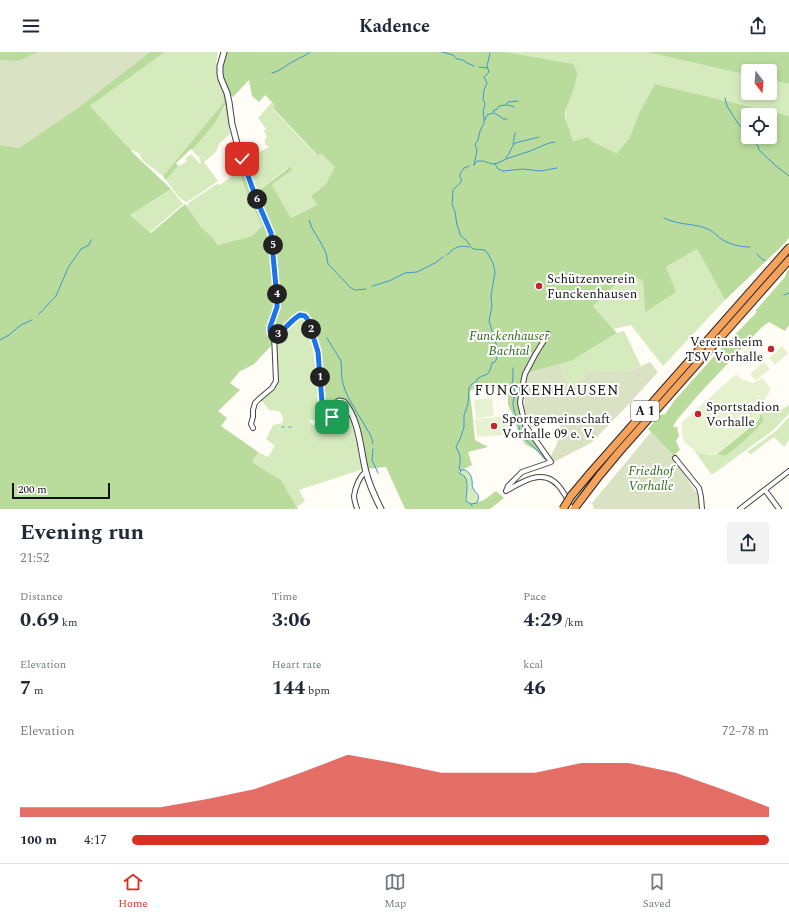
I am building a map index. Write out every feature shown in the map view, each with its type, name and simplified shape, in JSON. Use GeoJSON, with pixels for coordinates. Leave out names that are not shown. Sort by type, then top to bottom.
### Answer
{"type":"FeatureCollection","features":[{"type":"Feature","properties":{"kind":"highway","name":"A 1"},"geometry":{"type":"LineString","coordinates":[[563,509],[571,496],[592,471],[789,248]]}},
{"type":"Feature","properties":{"kind":"highway","name":"A 1"},"geometry":{"type":"LineString","coordinates":[[574,507],[598,476],[789,260]]}},
{"type":"Feature","properties":{"kind":"street"},"geometry":{"type":"LineString","coordinates":[[224,52],[221,60],[220,79],[230,102],[232,124],[236,141],[273,240],[277,307],[269,330],[274,335],[276,380],[272,388],[259,398],[256,403],[253,410],[253,428]]}},
{"type":"Feature","properties":{"kind":"street"},"geometry":{"type":"LineString","coordinates":[[274,335],[279,334],[296,317],[300,315],[305,316],[308,320],[318,352],[323,414],[327,418],[331,418],[336,403],[340,401],[344,402],[351,414],[356,428],[366,472],[381,509]]}},
{"type":"Feature","properties":{"kind":"street"},"geometry":{"type":"LineString","coordinates":[[548,334],[525,374],[520,403],[525,425],[551,462],[522,472],[508,486],[506,491],[522,482],[541,476],[551,479],[556,483],[574,507]]}},
{"type":"Feature","properties":{"kind":"street"},"geometry":{"type":"LineString","coordinates":[[675,458],[698,488],[701,497],[702,509]]}},
{"type":"Feature","properties":{"kind":"street"},"geometry":{"type":"LineString","coordinates":[[740,509],[789,471]]}},
{"type":"Feature","properties":{"kind":"street"},"geometry":{"type":"LineString","coordinates":[[357,509],[354,496],[360,477],[366,472]]}},
{"type":"Feature","properties":{"kind":"street"},"geometry":{"type":"LineString","coordinates":[[765,490],[779,509]]}},
{"type":"Feature","properties":{"kind":"green space","name":"Funckenhauser Bachtal"},"geometry":{"type":"Polygon","coordinates":[[[0,52],[165,52],[90,106],[132,150],[131,151],[171,189],[130,215],[151,233],[185,204],[201,227],[218,245],[252,236],[262,226],[249,199],[240,175],[236,170],[242,168],[253,193],[291,167],[292,170],[272,185],[291,218],[317,205],[311,196],[325,185],[335,167],[321,153],[317,155],[273,108],[275,105],[265,95],[259,102],[252,96],[249,80],[233,97],[227,93],[221,79],[224,52],[503,52],[573,64],[577,75],[565,112],[565,118],[573,141],[588,137],[593,142],[617,153],[629,139],[640,111],[655,84],[756,108],[741,108],[741,144],[777,144],[777,113],[789,116],[789,238],[725,300],[697,249],[666,267],[676,292],[645,312],[643,281],[628,273],[593,306],[617,333],[571,361],[524,374],[518,406],[526,431],[546,458],[545,461],[537,451],[525,444],[518,432],[514,417],[508,405],[508,392],[500,388],[476,388],[470,391],[475,440],[488,447],[468,452],[472,465],[459,473],[466,479],[466,501],[471,504],[484,500],[496,491],[504,498],[490,509],[405,509],[386,467],[365,469],[360,441],[345,404],[339,401],[333,415],[325,417],[319,361],[312,332],[303,315],[275,335],[274,342],[271,346],[254,364],[240,371],[230,383],[240,390],[218,411],[227,418],[221,426],[258,452],[252,462],[281,480],[298,509],[0,509],[0,52]]]}},
{"type":"Feature","properties":{"kind":"green space"},"geometry":{"type":"Polygon","coordinates":[[[38,52],[150,52],[78,108],[19,148],[0,145],[0,60],[20,60],[38,52]]]}},
{"type":"Feature","properties":{"kind":"green space"},"geometry":{"type":"Polygon","coordinates":[[[165,52],[218,52],[216,63],[219,65],[225,94],[223,95],[224,102],[163,176],[142,160],[139,153],[126,145],[90,106],[165,52]]]}},
{"type":"Feature","properties":{"kind":"green space"},"geometry":{"type":"Polygon","coordinates":[[[504,52],[646,52],[741,73],[741,100],[777,100],[777,81],[789,84],[789,116],[777,113],[777,108],[756,108],[655,84],[640,111],[629,139],[618,153],[593,142],[588,137],[573,141],[566,122],[568,102],[504,52]]]}},
{"type":"Feature","properties":{"kind":"green space"},"geometry":{"type":"Polygon","coordinates":[[[646,52],[789,52],[789,84],[777,81],[777,64],[741,64],[741,73],[646,52]]]}},
{"type":"Feature","properties":{"kind":"green space"},"geometry":{"type":"Polygon","coordinates":[[[225,94],[230,124],[229,125],[225,105],[219,117],[210,129],[192,150],[191,149],[176,163],[178,166],[166,180],[163,176],[224,102],[223,95],[225,94]]]}},
{"type":"Feature","properties":{"kind":"green space"},"geometry":{"type":"Polygon","coordinates":[[[272,102],[276,105],[273,109],[316,155],[321,152],[335,167],[325,185],[311,196],[317,205],[291,218],[272,185],[289,167],[256,192],[245,161],[247,158],[269,147],[265,144],[265,139],[267,137],[264,131],[266,129],[258,118],[272,102]]]}},
{"type":"Feature","properties":{"kind":"green space"},"geometry":{"type":"Polygon","coordinates":[[[226,104],[230,134],[219,144],[216,152],[204,162],[218,181],[187,202],[184,201],[166,180],[178,166],[187,161],[185,159],[191,154],[200,164],[200,158],[192,150],[222,113],[226,104]]]}},
{"type":"Feature","properties":{"kind":"green space"},"geometry":{"type":"Polygon","coordinates":[[[236,170],[240,175],[249,199],[262,226],[252,236],[218,245],[201,227],[187,207],[191,201],[217,184],[220,185],[233,175],[233,172],[236,170]]]}},
{"type":"Feature","properties":{"kind":"green space"},"geometry":{"type":"Polygon","coordinates":[[[171,189],[183,204],[150,232],[130,215],[171,189]]]}},
{"type":"Feature","properties":{"kind":"green space"},"geometry":{"type":"Polygon","coordinates":[[[697,249],[725,300],[663,366],[631,325],[614,329],[593,306],[628,273],[643,281],[645,311],[666,267],[697,249]]]}},
{"type":"Feature","properties":{"kind":"green space"},"geometry":{"type":"Polygon","coordinates":[[[789,254],[775,272],[608,460],[573,503],[588,481],[789,254]]]}},
{"type":"Feature","properties":{"kind":"green space"},"geometry":{"type":"Polygon","coordinates":[[[789,269],[789,325],[785,331],[769,322],[762,327],[700,393],[676,421],[673,427],[677,427],[679,436],[676,441],[680,450],[673,456],[648,429],[660,415],[665,414],[674,401],[716,354],[756,313],[756,310],[785,277],[789,269]]]}},
{"type":"Feature","properties":{"kind":"green space"},"geometry":{"type":"Polygon","coordinates":[[[301,318],[306,324],[310,335],[317,381],[318,417],[315,420],[309,420],[312,425],[334,421],[336,408],[342,404],[346,409],[352,425],[363,469],[299,490],[305,501],[297,507],[281,480],[252,462],[258,452],[268,457],[275,446],[266,439],[273,425],[283,423],[281,413],[277,411],[270,411],[260,399],[276,384],[275,339],[294,322],[301,318]]]}},
{"type":"Feature","properties":{"kind":"green space"},"geometry":{"type":"Polygon","coordinates":[[[624,331],[641,366],[630,371],[588,372],[569,391],[560,364],[571,361],[617,333],[624,331]]]}},
{"type":"Feature","properties":{"kind":"green space"},"geometry":{"type":"Polygon","coordinates":[[[751,346],[757,352],[743,364],[738,357],[751,346]]]}},
{"type":"Feature","properties":{"kind":"green space"},"geometry":{"type":"Polygon","coordinates":[[[782,346],[788,353],[775,365],[769,358],[782,346]]]}},
{"type":"Feature","properties":{"kind":"green space"},"geometry":{"type":"Polygon","coordinates":[[[650,362],[658,372],[628,405],[591,443],[554,462],[550,457],[557,444],[561,423],[554,414],[531,428],[524,408],[526,373],[560,364],[569,391],[588,372],[630,371],[650,362]]]}},
{"type":"Feature","properties":{"kind":"green space"},"geometry":{"type":"Polygon","coordinates":[[[764,362],[770,369],[756,381],[750,374],[764,362]]]}},
{"type":"Feature","properties":{"kind":"green space"},"geometry":{"type":"Polygon","coordinates":[[[736,374],[741,379],[753,383],[763,378],[771,389],[763,402],[758,421],[721,451],[708,455],[700,453],[683,440],[681,423],[736,374]]]}},
{"type":"Feature","properties":{"kind":"green space"},"geometry":{"type":"Polygon","coordinates":[[[492,398],[494,416],[476,418],[474,400],[492,398]]]}},
{"type":"Feature","properties":{"kind":"green space"},"geometry":{"type":"Polygon","coordinates":[[[763,402],[780,410],[789,405],[789,414],[771,432],[711,474],[694,450],[704,454],[717,454],[725,456],[764,421],[761,413],[763,402]]]}},
{"type":"Feature","properties":{"kind":"green space"},"geometry":{"type":"Polygon","coordinates":[[[761,413],[764,421],[746,439],[725,456],[717,454],[758,421],[761,413]]]}},
{"type":"Feature","properties":{"kind":"green space","name":"Sportgemeinschaft Vorhalle 09 e. V."},"geometry":{"type":"Polygon","coordinates":[[[511,416],[513,434],[477,437],[475,419],[511,416]]]}},
{"type":"Feature","properties":{"kind":"green space"},"geometry":{"type":"Polygon","coordinates":[[[789,417],[789,440],[784,447],[774,437],[751,454],[747,452],[776,431],[789,417]]]}},
{"type":"Feature","properties":{"kind":"green space","name":"Friedhof Vorhalle"},"geometry":{"type":"Polygon","coordinates":[[[651,432],[670,452],[697,494],[700,508],[594,509],[592,503],[651,432]]]}},
{"type":"Feature","properties":{"kind":"green space"},"geometry":{"type":"Polygon","coordinates":[[[463,470],[467,471],[471,475],[472,486],[478,496],[477,503],[471,504],[466,501],[459,473],[463,470]]]}},
{"type":"Feature","properties":{"kind":"waterway"},"geometry":{"type":"LineString","coordinates":[[272,73],[310,52]]}},
{"type":"Feature","properties":{"kind":"waterway"},"geometry":{"type":"LineString","coordinates":[[442,52],[453,55],[457,59],[463,60],[474,66]]}},
{"type":"Feature","properties":{"kind":"waterway"},"geometry":{"type":"LineString","coordinates":[[474,165],[477,150],[475,144],[484,123],[483,111],[485,104],[483,99],[484,90],[487,83],[484,77],[489,72],[487,66],[490,53]]}},
{"type":"Feature","properties":{"kind":"waterway"},"geometry":{"type":"LineString","coordinates":[[479,67],[487,68]]}},
{"type":"Feature","properties":{"kind":"waterway"},"geometry":{"type":"LineString","coordinates":[[725,98],[727,106],[741,127]]}},
{"type":"Feature","properties":{"kind":"waterway"},"geometry":{"type":"LineString","coordinates":[[506,104],[508,102],[518,101]]}},
{"type":"Feature","properties":{"kind":"waterway"},"geometry":{"type":"LineString","coordinates":[[485,120],[487,115],[493,113],[499,106],[508,105],[514,107]]}},
{"type":"Feature","properties":{"kind":"waterway"},"geometry":{"type":"LineString","coordinates":[[494,113],[503,119],[507,119]]}},
{"type":"Feature","properties":{"kind":"waterway"},"geometry":{"type":"LineString","coordinates":[[513,144],[515,133]]}},
{"type":"Feature","properties":{"kind":"waterway"},"geometry":{"type":"LineString","coordinates":[[506,158],[515,143],[539,137]]}},
{"type":"Feature","properties":{"kind":"waterway"},"geometry":{"type":"LineString","coordinates":[[474,165],[477,161],[492,164],[498,163],[555,142]]}},
{"type":"Feature","properties":{"kind":"waterway"},"geometry":{"type":"LineString","coordinates":[[756,144],[759,150],[789,176]]}},
{"type":"Feature","properties":{"kind":"waterway"},"geometry":{"type":"LineString","coordinates":[[495,164],[498,169],[503,171],[523,169],[541,171],[557,168]]}},
{"type":"Feature","properties":{"kind":"waterway"},"geometry":{"type":"LineString","coordinates":[[469,166],[464,168],[460,174],[462,181],[453,190],[452,204],[460,235],[473,249],[485,250],[493,263],[495,272],[489,321],[497,347],[497,358],[495,362],[492,363],[488,373],[477,379],[477,381],[469,388],[468,404],[464,415],[464,427],[456,447],[460,458],[459,469],[461,471],[459,473],[465,477],[467,482],[466,501],[471,504]]}},
{"type":"Feature","properties":{"kind":"waterway"},"geometry":{"type":"LineString","coordinates":[[664,218],[670,221],[700,226],[710,230],[721,239],[729,243],[750,247]]}},
{"type":"Feature","properties":{"kind":"waterway"},"geometry":{"type":"LineString","coordinates":[[309,220],[326,253],[328,264],[351,288],[355,290],[366,289]]}},
{"type":"Feature","properties":{"kind":"waterway"},"geometry":{"type":"LineString","coordinates":[[39,314],[56,296],[68,268],[81,249],[89,245],[91,240]]}},
{"type":"Feature","properties":{"kind":"waterway"},"geometry":{"type":"LineString","coordinates":[[447,255],[457,247],[469,247]]}},
{"type":"Feature","properties":{"kind":"waterway"},"geometry":{"type":"LineString","coordinates":[[757,254],[765,260]]}},
{"type":"Feature","properties":{"kind":"waterway"},"geometry":{"type":"LineString","coordinates":[[372,286],[389,281],[405,273],[417,272],[443,257]]}},
{"type":"Feature","properties":{"kind":"waterway"},"geometry":{"type":"LineString","coordinates":[[784,295],[789,293]]}},
{"type":"Feature","properties":{"kind":"waterway"},"geometry":{"type":"LineString","coordinates":[[0,340],[21,325],[32,320]]}},
{"type":"Feature","properties":{"kind":"waterway"},"geometry":{"type":"LineString","coordinates":[[327,338],[341,361],[342,380],[345,390],[371,436],[373,444]]}},
{"type":"Feature","properties":{"kind":"waterway"},"geometry":{"type":"LineString","coordinates":[[513,368],[512,382],[515,392],[513,403],[521,434],[545,459]]}},
{"type":"Feature","properties":{"kind":"waterway"},"geometry":{"type":"LineString","coordinates":[[373,449],[372,460],[378,473]]}},
{"type":"Feature","properties":{"kind":"waterway"},"geometry":{"type":"LineString","coordinates":[[461,470],[465,470],[470,474],[472,479],[472,487],[478,496],[477,503],[471,504],[472,506]]}},
{"type":"Feature","properties":{"kind":"place","name":"Schützenverein Funckenhausen"},"geometry":{"type":"Point","coordinates":[539,286]}},
{"type":"Feature","properties":{"kind":"place","name":"Vereinsheim TSV Vorhalle"},"geometry":{"type":"Point","coordinates":[771,349]}},
{"type":"Feature","properties":{"kind":"place","name":"Sportstadion Vorhalle"},"geometry":{"type":"Point","coordinates":[698,414]}},
{"type":"Feature","properties":{"kind":"place","name":"Sportgemeinschaft Vorhalle 09 e. V."},"geometry":{"type":"Point","coordinates":[494,426]}},
{"type":"Feature","properties":{"kind":"district","name":"FUNCKENHAUSEN"},"geometry":{"type":"Point","coordinates":[547,390]}},
{"type":"Feature","properties":{"kind":"route"},"geometry":{"type":"LineString","coordinates":[[242,159],[273,240],[277,307],[269,330],[275,336],[300,315],[305,316],[308,320],[318,352],[323,416],[327,418],[332,417]]}}]}
